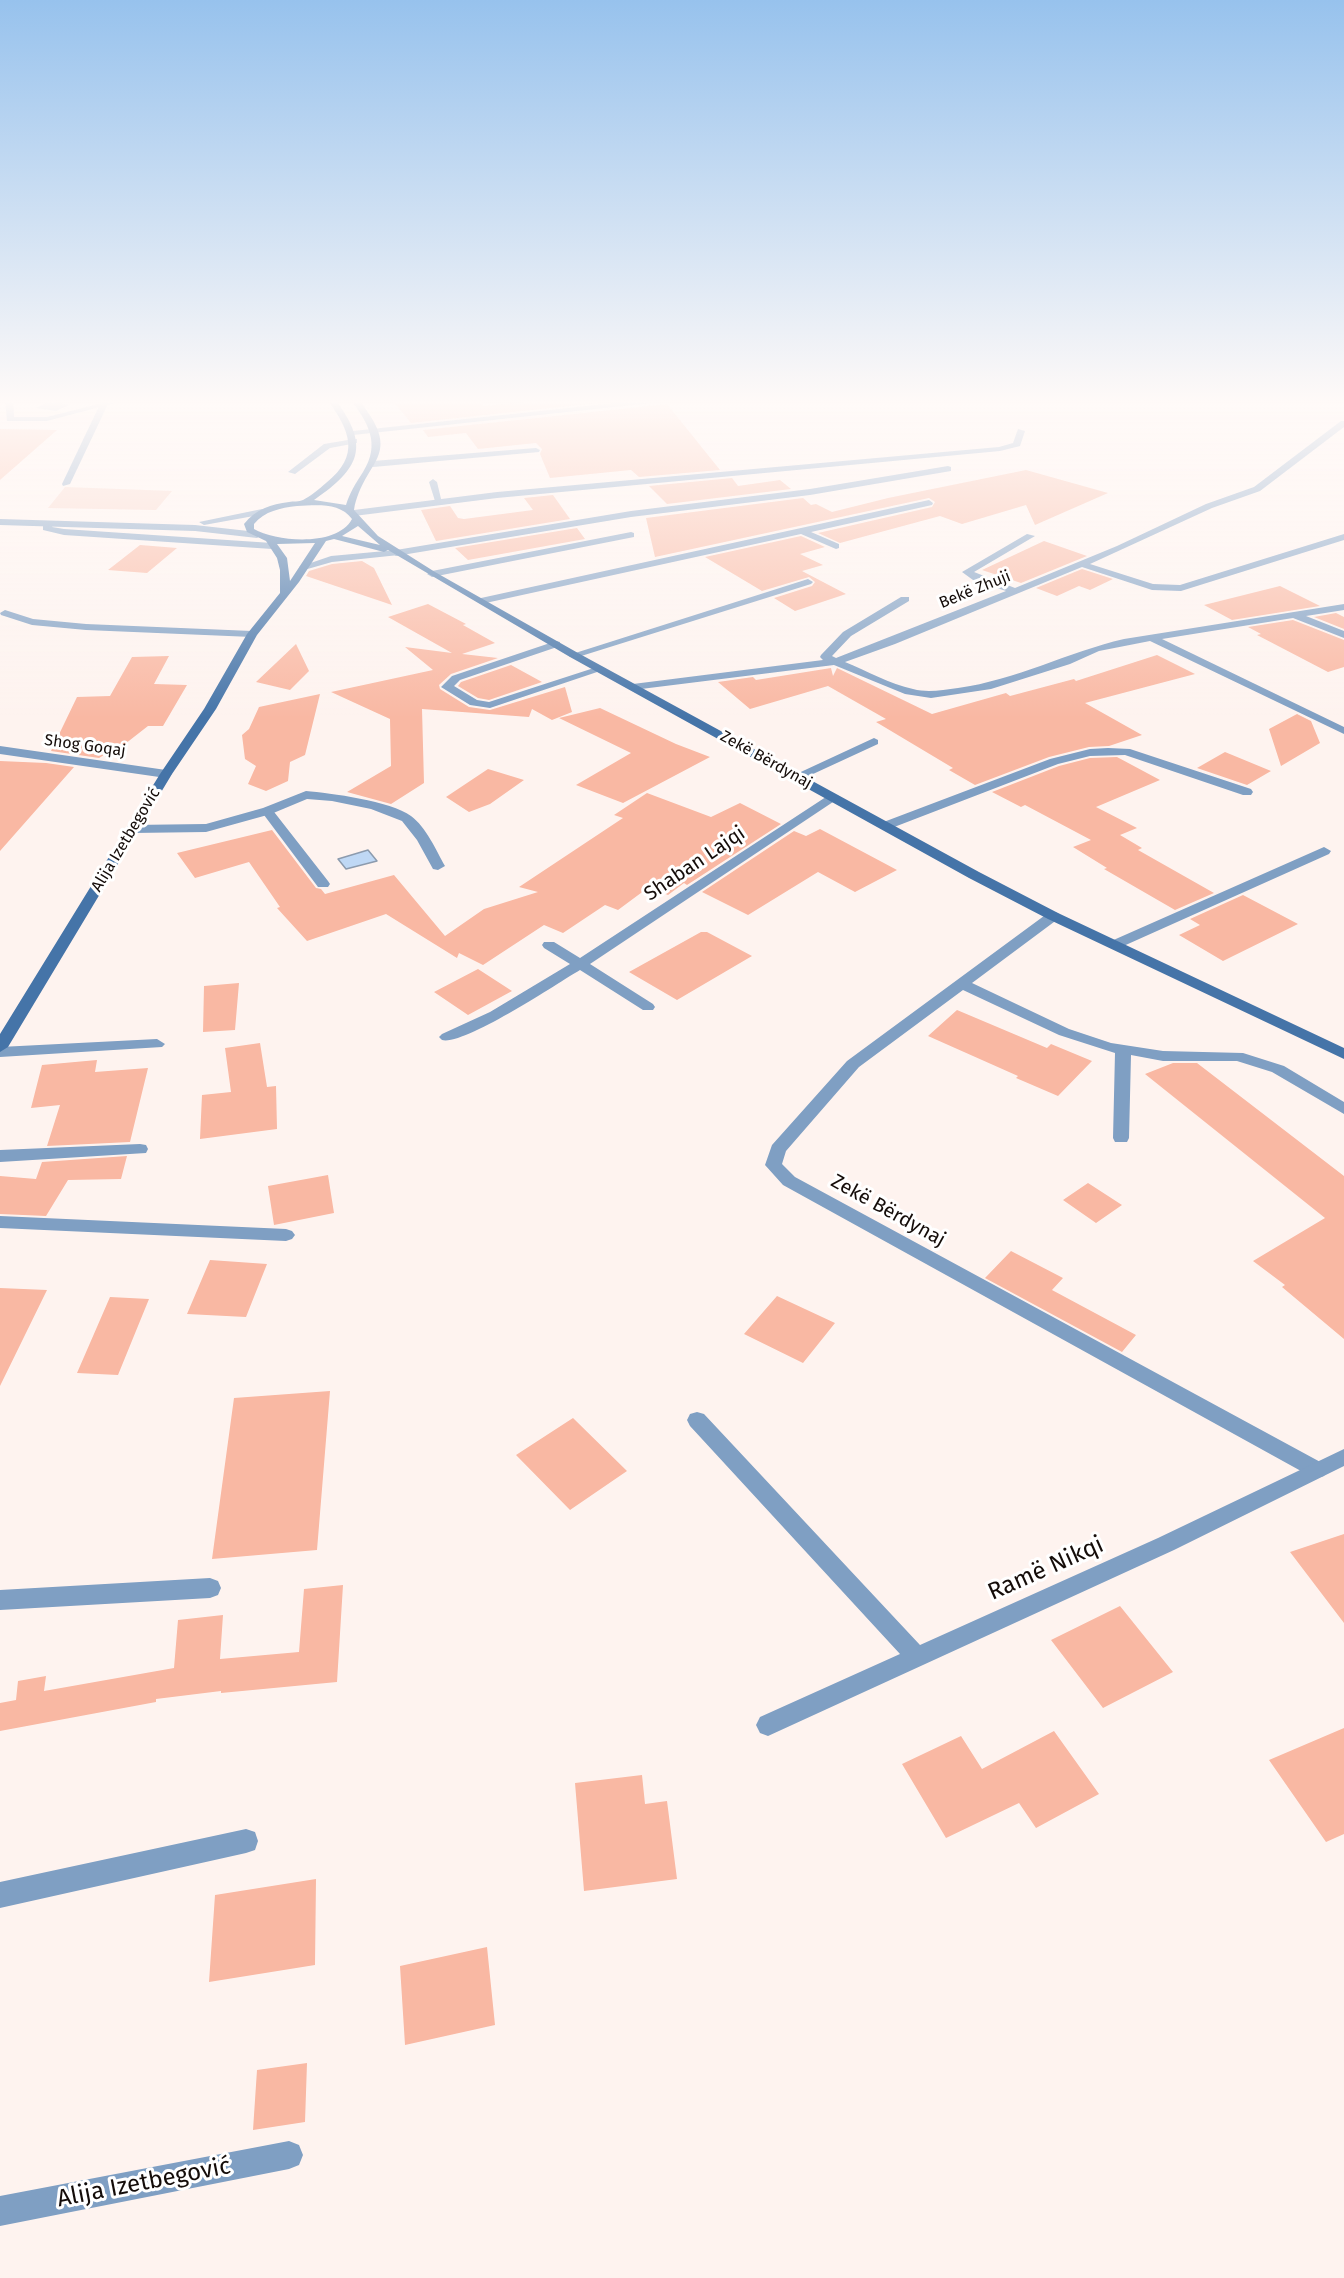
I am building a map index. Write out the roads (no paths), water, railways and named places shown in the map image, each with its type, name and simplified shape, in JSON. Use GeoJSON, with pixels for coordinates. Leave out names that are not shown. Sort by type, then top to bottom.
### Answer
{"type":"FeatureCollection","features":[{"type":"Feature","properties":{"kind":"main road"},"geometry":{"type":"LineString","coordinates":[[257,535],[250,530],[249,524],[253,518],[262,512],[292,505]]}},
{"type":"Feature","properties":{"kind":"main road"},"geometry":{"type":"LineString","coordinates":[[331,505],[354,514]]}},
{"type":"Feature","properties":{"kind":"main road"},"geometry":{"type":"LineString","coordinates":[[328,538],[348,530],[355,524],[355,505]]}},
{"type":"Feature","properties":{"kind":"main road","name":"Zekë Bërdynaj"},"geometry":{"type":"LineString","coordinates":[[354,514],[375,538],[396,553],[574,655],[885,826],[1053,916],[1344,1054]]}},
{"type":"Feature","properties":{"kind":"main road","name":"Zekë Bërdynaj"},"geometry":{"type":"LineString","coordinates":[[257,535],[271,543],[328,538],[371,544],[396,553]]}},
{"type":"Feature","properties":{"kind":"main road","name":"Alija Izetbegović"},"geometry":{"type":"LineString","coordinates":[[0,1050],[132,829],[210,709],[252,634],[328,538]]}},
{"type":"Feature","properties":{"kind":"main road"},"geometry":{"type":"LineString","coordinates":[[271,543],[282,558],[285,570],[285,592]]}},
{"type":"Feature","properties":{"kind":"street"},"geometry":{"type":"LineString","coordinates":[[354,514],[411,505]]}},
{"type":"Feature","properties":{"kind":"street","name":"Zekë Bërdynaj"},"geometry":{"type":"LineString","coordinates":[[396,553],[632,514],[702,505]]}},
{"type":"Feature","properties":{"kind":"street"},"geometry":{"type":"LineString","coordinates":[[481,601],[709,550],[804,532],[915,505]]}},
{"type":"Feature","properties":{"kind":"street","name":"Bekë Zhuji"},"geometry":{"type":"LineString","coordinates":[[633,687],[835,662],[891,642],[1081,564],[1211,505]]}},
{"type":"Feature","properties":{"kind":"street"},"geometry":{"type":"LineString","coordinates":[[148,526],[206,522],[262,512]]}},
{"type":"Feature","properties":{"kind":"street"},"geometry":{"type":"LineString","coordinates":[[0,522],[195,528],[257,535]]}},
{"type":"Feature","properties":{"kind":"street"},"geometry":{"type":"LineString","coordinates":[[49,524],[46,528],[64,532],[271,543]]}},
{"type":"Feature","properties":{"kind":"street"},"geometry":{"type":"LineString","coordinates":[[804,532],[836,546]]}},
{"type":"Feature","properties":{"kind":"street"},"geometry":{"type":"LineString","coordinates":[[432,574],[631,536]]}},
{"type":"Feature","properties":{"kind":"street"},"geometry":{"type":"LineString","coordinates":[[1016,591],[976,578],[967,572],[1030,536]]}},
{"type":"Feature","properties":{"kind":"street"},"geometry":{"type":"LineString","coordinates":[[1081,564],[1152,587],[1181,588],[1344,537]]}},
{"type":"Feature","properties":{"kind":"street"},"geometry":{"type":"LineString","coordinates":[[304,567],[331,559],[396,553]]}},
{"type":"Feature","properties":{"kind":"street"},"geometry":{"type":"LineString","coordinates":[[574,655],[808,582]]}},
{"type":"Feature","properties":{"kind":"street"},"geometry":{"type":"LineString","coordinates":[[835,662],[825,657],[847,634],[905,599]]}},
{"type":"Feature","properties":{"kind":"street","name":"Bekë Zhuji"},"geometry":{"type":"LineString","coordinates":[[835,662],[909,692],[931,695],[987,687],[1057,665],[1095,649],[1344,607]]}},
{"type":"Feature","properties":{"kind":"street"},"geometry":{"type":"LineString","coordinates":[[3,610],[32,622],[86,627],[252,634]]}},
{"type":"Feature","properties":{"kind":"street"},"geometry":{"type":"LineString","coordinates":[[1296,616],[1344,635]]}},
{"type":"Feature","properties":{"kind":"street"},"geometry":{"type":"LineString","coordinates":[[1152,638],[1344,731]]}},
{"type":"Feature","properties":{"kind":"street"},"geometry":{"type":"LineString","coordinates":[[556,644],[456,678],[447,687],[474,703],[490,705],[601,669]]}},
{"type":"Feature","properties":{"kind":"street"},"geometry":{"type":"LineString","coordinates":[[796,777],[874,742]]}},
{"type":"Feature","properties":{"kind":"street"},"geometry":{"type":"LineString","coordinates":[[885,826],[1032,771],[1084,753],[1107,749],[1126,752],[1247,792]]}},
{"type":"Feature","properties":{"kind":"street","name":"Shog Goqaj"},"geometry":{"type":"LineString","coordinates":[[0,750],[166,774]]}},
{"type":"Feature","properties":{"kind":"street"},"geometry":{"type":"LineString","coordinates":[[132,829],[206,828],[267,811],[306,795],[374,806],[405,818],[423,839],[438,866]]}},
{"type":"Feature","properties":{"kind":"street","name":"Shaban Lajqi"},"geometry":{"type":"LineString","coordinates":[[447,1037],[495,1015],[580,964],[832,797]]}},
{"type":"Feature","properties":{"kind":"street"},"geometry":{"type":"LineString","coordinates":[[267,811],[323,884]]}},
{"type":"Feature","properties":{"kind":"street"},"geometry":{"type":"LineString","coordinates":[[1114,945],[1324,851]]}},
{"type":"Feature","properties":{"kind":"street","name":"Zekë Bërdynaj"},"geometry":{"type":"LineString","coordinates":[[1053,916],[853,1064],[778,1149],[773,1165],[789,1181],[1317,1470]]}},
{"type":"Feature","properties":{"kind":"street"},"geometry":{"type":"LineString","coordinates":[[549,945],[648,1007]]}},
{"type":"Feature","properties":{"kind":"street"},"geometry":{"type":"LineString","coordinates":[[961,983],[1064,1032],[1108,1047],[1163,1056],[1238,1056],[1278,1069],[1344,1109]]}},
{"type":"Feature","properties":{"kind":"street"},"geometry":{"type":"LineString","coordinates":[[0,1050],[157,1044]]}},
{"type":"Feature","properties":{"kind":"street"},"geometry":{"type":"LineString","coordinates":[[1121,1138],[1123,1050]]}},
{"type":"Feature","properties":{"kind":"street"},"geometry":{"type":"LineString","coordinates":[[0,1156],[140,1149]]}},
{"type":"Feature","properties":{"kind":"street"},"geometry":{"type":"LineString","coordinates":[[0,1222],[286,1235]]}},
{"type":"Feature","properties":{"kind":"street"},"geometry":{"type":"LineString","coordinates":[[697,1420],[916,1656]]}},
{"type":"Feature","properties":{"kind":"street","name":"Ramë Nikqi"},"geometry":{"type":"LineString","coordinates":[[768,1725],[1166,1544],[1344,1457]]}},
{"type":"Feature","properties":{"kind":"street"},"geometry":{"type":"LineString","coordinates":[[0,1600],[210,1588]]}},
{"type":"Feature","properties":{"kind":"street"},"geometry":{"type":"LineString","coordinates":[[0,1895],[246,1841]]}},
{"type":"Feature","properties":{"kind":"street","name":"Alija Izetbegović"},"geometry":{"type":"LineString","coordinates":[[0,2211],[289,2155]]}},
{"type":"Feature","properties":{"kind":"water"},"geometry":{"type":"Polygon","coordinates":[[[368,850],[377,861],[346,869],[338,859],[368,850]]]}}]}
